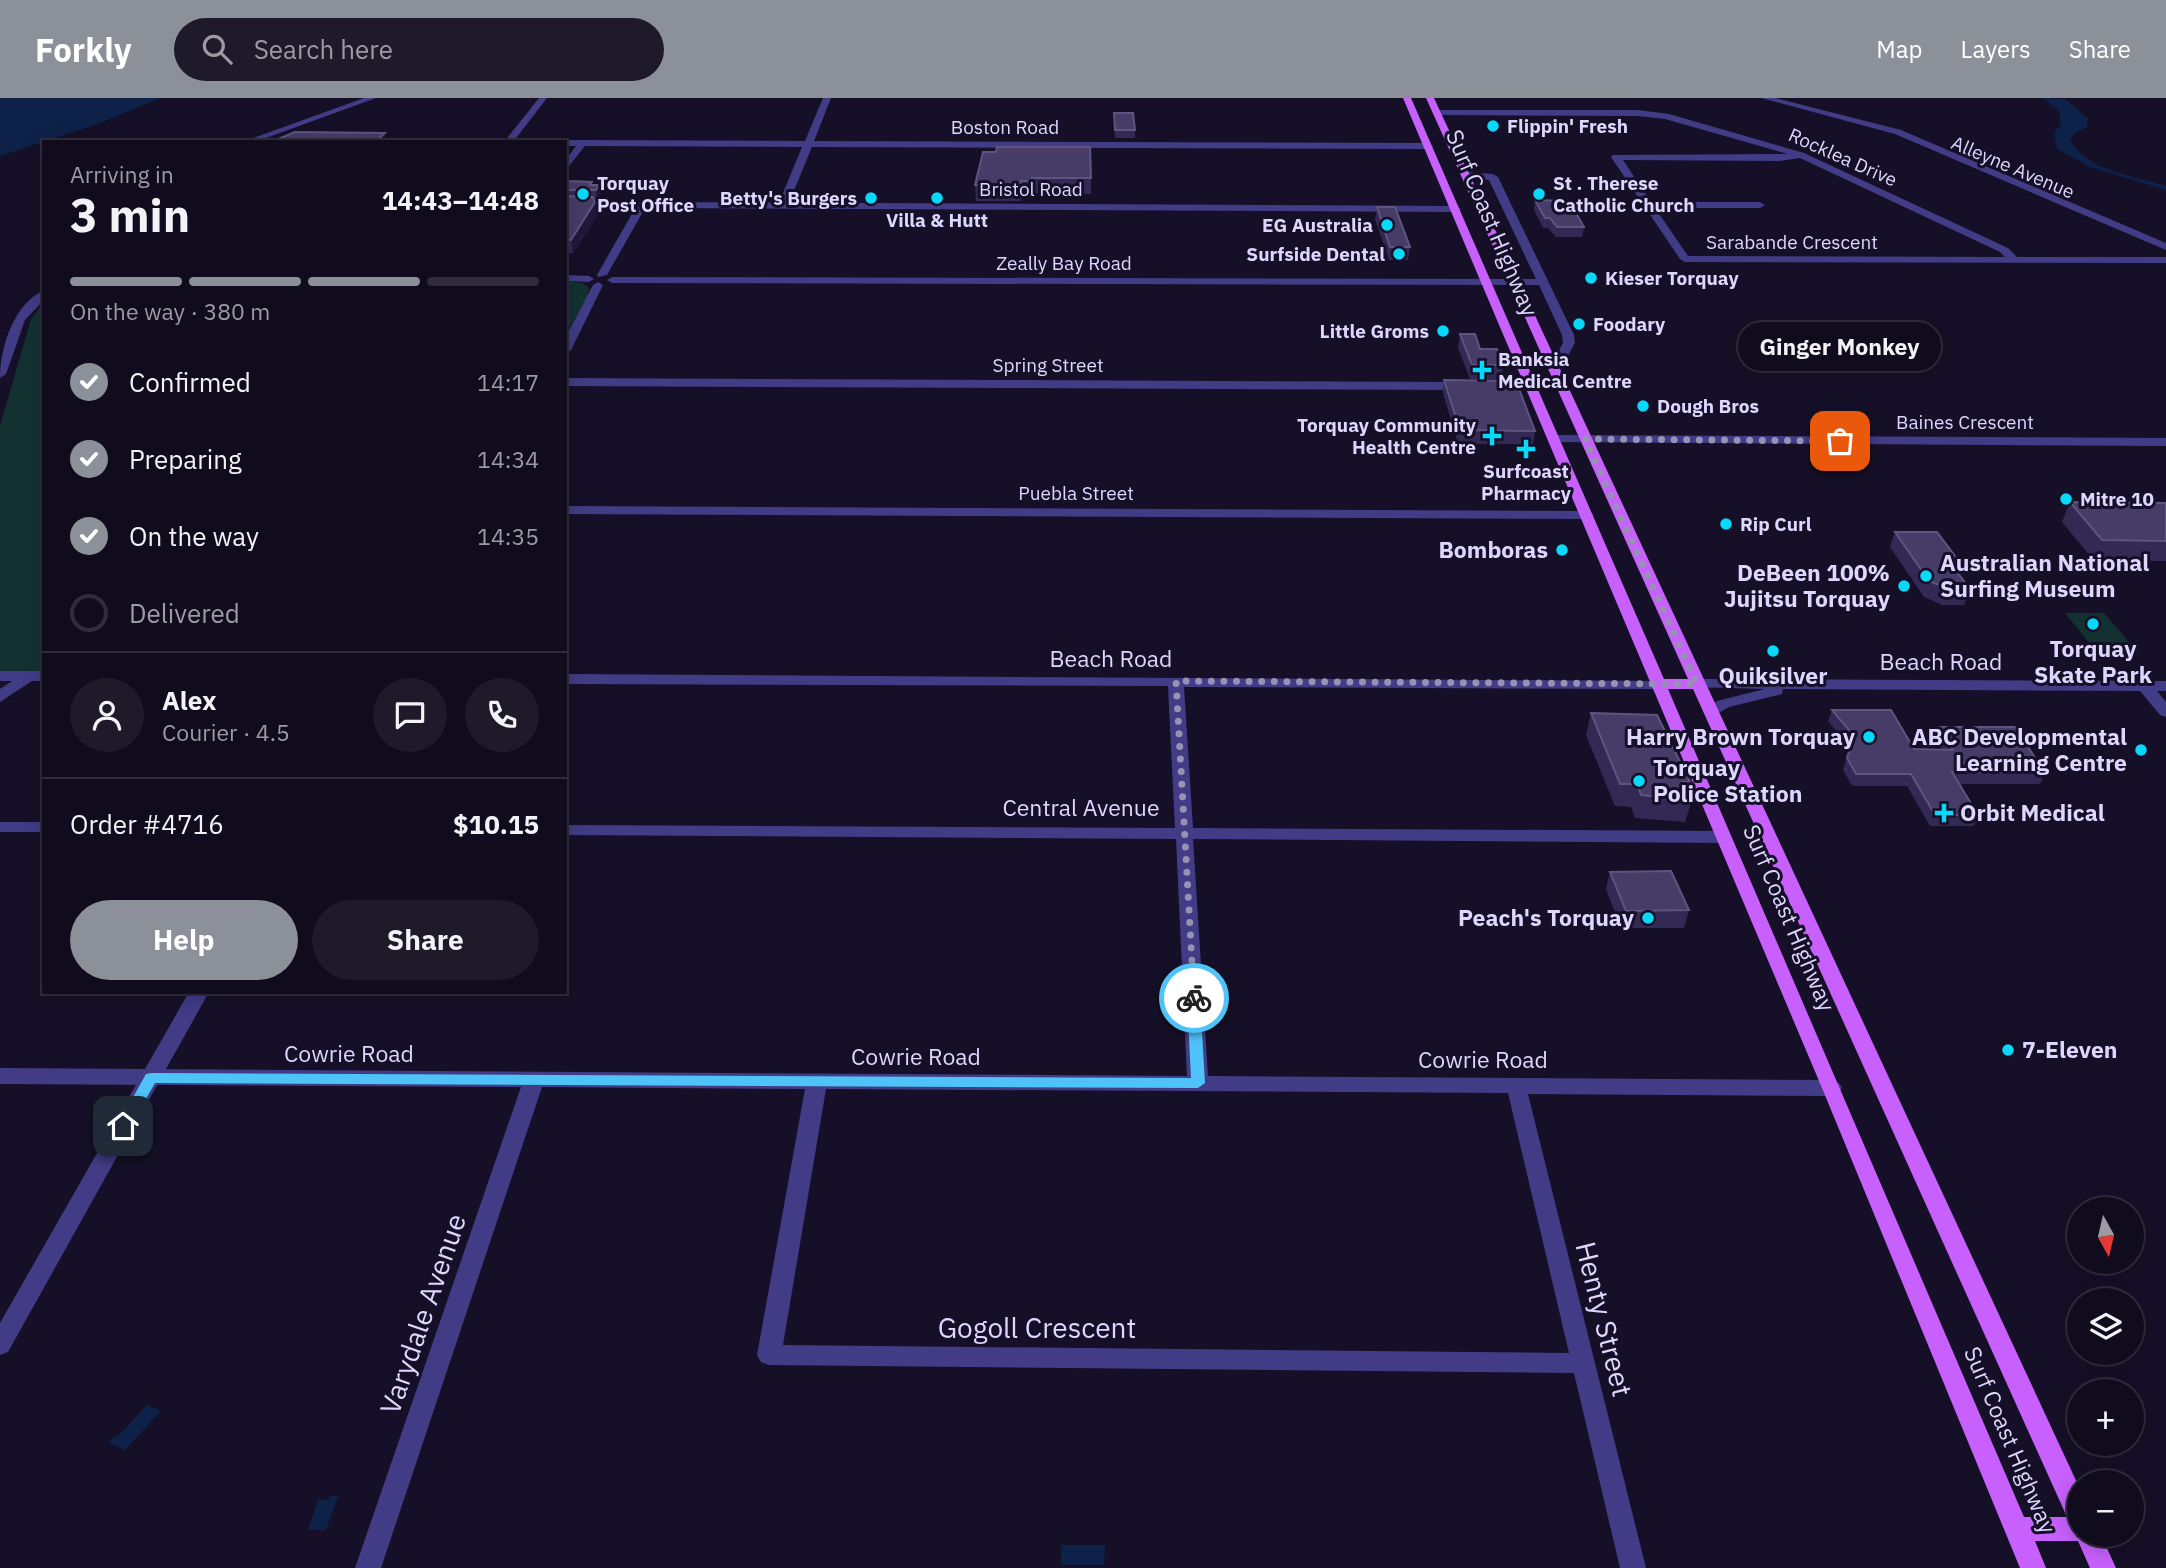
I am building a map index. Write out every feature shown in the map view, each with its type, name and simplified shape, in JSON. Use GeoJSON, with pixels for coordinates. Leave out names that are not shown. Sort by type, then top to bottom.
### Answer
{"type":"FeatureCollection","features":[{"type":"Feature","properties":{"kind":"main road","name":"Surf Coast Highway"},"geometry":{"type":"LineString","coordinates":[[1407,98],[1487,282],[1526,386],[1555,439],[2033,1568]]}},
{"type":"Feature","properties":{"kind":"main road","name":"Surf Coast Highway"},"geometry":{"type":"LineString","coordinates":[[1430,98],[2067,1489]]}},
{"type":"Feature","properties":{"kind":"main road"},"geometry":{"type":"LineString","coordinates":[[1414,114],[1437,113]]}},
{"type":"Feature","properties":{"kind":"main road"},"geometry":{"type":"LineString","coordinates":[[1456,209],[1482,211]]}},
{"type":"Feature","properties":{"kind":"main road"},"geometry":{"type":"LineString","coordinates":[[1657,684],[1697,684]]}},
{"type":"Feature","properties":{"kind":"main road"},"geometry":{"type":"LineString","coordinates":[[2017,1529],[2067,1530]]}},
{"type":"Feature","properties":{"kind":"main road","name":"Surf Coast Highway"},"geometry":{"type":"LineString","coordinates":[[2093,1547],[2103,1568]]}},
{"type":"Feature","properties":{"kind":"street"},"geometry":{"type":"LineString","coordinates":[[252,140],[372,98]]}},
{"type":"Feature","properties":{"kind":"street"},"geometry":{"type":"LineString","coordinates":[[510,140],[543,98]]}},
{"type":"Feature","properties":{"kind":"street"},"geometry":{"type":"LineString","coordinates":[[783,205],[827,98]]}},
{"type":"Feature","properties":{"kind":"street","name":"Alleyne Avenue"},"geometry":{"type":"LineString","coordinates":[[1765,98],[1898,132],[2166,247]]}},
{"type":"Feature","properties":{"kind":"street","name":"Rocklea Drive"},"geometry":{"type":"LineString","coordinates":[[1437,113],[1585,109],[1660,115],[1801,155],[2004,250],[2015,260]]}},
{"type":"Feature","properties":{"kind":"street","name":"Alleyne Avenue"},"geometry":{"type":"LineString","coordinates":[[1841,117],[1891,134],[2140,241],[2166,260]]}},
{"type":"Feature","properties":{"kind":"street","name":"Boston Road"},"geometry":{"type":"LineString","coordinates":[[567,143],[1428,146]]}},
{"type":"Feature","properties":{"kind":"street"},"geometry":{"type":"LineString","coordinates":[[567,165],[582,143]]}},
{"type":"Feature","properties":{"kind":"street","name":"Sarabande Crescent"},"geometry":{"type":"LineString","coordinates":[[1801,155],[1779,158],[1616,157],[1685,259],[2166,260]]}},
{"type":"Feature","properties":{"kind":"street"},"geometry":{"type":"LineString","coordinates":[[1466,175],[1493,177],[1568,335],[1569,343],[1554,371]]}},
{"type":"Feature","properties":{"kind":"street","name":"Bristol Road"},"geometry":{"type":"LineString","coordinates":[[567,205],[1456,209]]}},
{"type":"Feature","properties":{"kind":"street"},"geometry":{"type":"LineString","coordinates":[[567,346],[642,205]]}},
{"type":"Feature","properties":{"kind":"street"},"geometry":{"type":"LineString","coordinates":[[1649,205],[1760,205]]}},
{"type":"Feature","properties":{"kind":"street"},"geometry":{"type":"LineString","coordinates":[[1482,211],[1510,213]]}},
{"type":"Feature","properties":{"kind":"street","name":"Zeally Bay Road"},"geometry":{"type":"LineString","coordinates":[[567,278],[1542,282]]}},
{"type":"Feature","properties":{"kind":"street"},"geometry":{"type":"LineString","coordinates":[[0,374],[20,319],[42,295]]}},
{"type":"Feature","properties":{"kind":"street","name":"Spring Street"},"geometry":{"type":"LineString","coordinates":[[567,382],[1483,386]]}},
{"type":"Feature","properties":{"kind":"street","name":"Baines Crescent"},"geometry":{"type":"LineString","coordinates":[[1555,439],[2166,442]]}},
{"type":"Feature","properties":{"kind":"street","name":"Puebla Street"},"geometry":{"type":"LineString","coordinates":[[567,509],[1587,514]]}},
{"type":"Feature","properties":{"kind":"street"},"geometry":{"type":"LineString","coordinates":[[0,676],[36,676]]}},
{"type":"Feature","properties":{"kind":"street"},"geometry":{"type":"LineString","coordinates":[[0,697],[36,676]]}},
{"type":"Feature","properties":{"kind":"street","name":"Beach Road"},"geometry":{"type":"LineString","coordinates":[[567,679],[1657,684]]}},
{"type":"Feature","properties":{"kind":"street"},"geometry":{"type":"LineString","coordinates":[[1176,681],[1198,1083]]}},
{"type":"Feature","properties":{"kind":"street","name":"Beach Road"},"geometry":{"type":"LineString","coordinates":[[1697,684],[2166,687]]}},
{"type":"Feature","properties":{"kind":"street","name":"Beach Road"},"geometry":{"type":"LineString","coordinates":[[1710,712],[1723,704],[1766,693],[1842,684]]}},
{"type":"Feature","properties":{"kind":"street"},"geometry":{"type":"LineString","coordinates":[[2145,686],[2166,712]]}},
{"type":"Feature","properties":{"kind":"street"},"geometry":{"type":"LineString","coordinates":[[0,827],[42,827]]}},
{"type":"Feature","properties":{"kind":"street","name":"Central Avenue"},"geometry":{"type":"LineString","coordinates":[[567,830],[1723,837]]}},
{"type":"Feature","properties":{"kind":"street"},"geometry":{"type":"LineString","coordinates":[[0,1345],[198,994]]}},
{"type":"Feature","properties":{"kind":"street","name":"Cowrie Road"},"geometry":{"type":"LineString","coordinates":[[0,1076],[1832,1088]]}},
{"type":"Feature","properties":{"kind":"street","name":"Varydale Avenue"},"geometry":{"type":"LineString","coordinates":[[368,1568],[534,1080]]}},
{"type":"Feature","properties":{"kind":"street","name":"Gogoll Crescent"},"geometry":{"type":"LineString","coordinates":[[817,1080],[769,1355],[1584,1363]]}},
{"type":"Feature","properties":{"kind":"street","name":"Henty Street"},"geometry":{"type":"LineString","coordinates":[[1516,1085],[1633,1568]]}},
{"type":"Feature","properties":{"kind":"green space"},"geometry":{"type":"Polygon","coordinates":[[[567,281],[583,283],[589,288],[588,296],[567,332],[567,281]]]}},
{"type":"Feature","properties":{"kind":"green space"},"geometry":{"type":"Polygon","coordinates":[[[42,305],[42,671],[0,671],[0,426],[31,319],[42,305]]]}},
{"type":"Feature","properties":{"kind":"green space","name":"Torquay Skate Park"},"geometry":{"type":"Polygon","coordinates":[[[2065,613],[2104,613],[2139,654],[2098,654],[2065,613]]]}},
{"type":"Feature","properties":{"kind":"water"},"geometry":{"type":"Polygon","coordinates":[[[0,98],[161,98],[95,125],[42,140],[42,142],[0,156],[0,98]]]}},
{"type":"Feature","properties":{"kind":"water"},"geometry":{"type":"Polygon","coordinates":[[[2043,98],[2065,99],[2088,118],[2087,127],[2075,133],[2070,141],[2089,160],[2114,171],[2166,186],[2166,190],[2090,167],[2057,149],[2054,132],[2061,125],[2059,111],[2043,98]]]}},
{"type":"Feature","properties":{"kind":"water"},"geometry":{"type":"Polygon","coordinates":[[[147,1405],[161,1411],[125,1450],[108,1442],[114,1436],[117,1437],[147,1405]]]}},
{"type":"Feature","properties":{"kind":"water"},"geometry":{"type":"Polygon","coordinates":[[[330,1496],[338,1496],[326,1530],[308,1530],[318,1500],[328,1500],[330,1496]]]}},
{"type":"Feature","properties":{"kind":"water"},"geometry":{"type":"Polygon","coordinates":[[[1061,1545],[1105,1545],[1104,1565],[1061,1565],[1061,1545]]]}},
{"type":"Feature","properties":{"kind":"building"},"geometry":{"type":"Polygon","coordinates":[[[1114,113],[1133,113],[1135,130],[1115,130],[1114,113]]]}},
{"type":"Feature","properties":{"kind":"building"},"geometry":{"type":"Polygon","coordinates":[[[295,132],[385,133],[377,140],[276,140],[295,132]]]}},
{"type":"Feature","properties":{"kind":"building"},"geometry":{"type":"Polygon","coordinates":[[[997,147],[1090,147],[1091,178],[1032,178],[1032,181],[1021,181],[1020,185],[975,185],[983,152],[996,152],[997,147]]]}},
{"type":"Feature","properties":{"kind":"building"},"geometry":{"type":"Polygon","coordinates":[[[567,182],[592,182],[590,185],[599,185],[596,190],[567,190],[567,182]]]}},
{"type":"Feature","properties":{"kind":"building"},"geometry":{"type":"Polygon","coordinates":[[[567,196],[593,197],[595,202],[571,240],[567,240],[567,196]]]}},
{"type":"Feature","properties":{"kind":"building"},"geometry":{"type":"Polygon","coordinates":[[[1535,200],[1569,201],[1584,227],[1557,227],[1550,218],[1545,218],[1535,200]]]}},
{"type":"Feature","properties":{"kind":"building"},"geometry":{"type":"Polygon","coordinates":[[[1377,207],[1395,207],[1410,247],[1390,247],[1377,207]]]}},
{"type":"Feature","properties":{"kind":"building"},"geometry":{"type":"Polygon","coordinates":[[[1460,334],[1475,334],[1480,349],[1497,349],[1503,365],[1472,365],[1460,334]]]}},
{"type":"Feature","properties":{"kind":"building"},"geometry":{"type":"Polygon","coordinates":[[[1444,380],[1516,381],[1535,431],[1460,430],[1444,380]]]}},
{"type":"Feature","properties":{"kind":"building"},"geometry":{"type":"Polygon","coordinates":[[[2070,502],[2166,503],[2166,541],[2102,540],[2070,502]]]}},
{"type":"Feature","properties":{"kind":"building"},"geometry":{"type":"Polygon","coordinates":[[[1895,532],[1937,532],[1958,560],[1948,560],[1970,589],[1948,589],[1929,581],[1895,532]]]}},
{"type":"Feature","properties":{"kind":"building"},"geometry":{"type":"Polygon","coordinates":[[[1832,710],[1891,710],[1914,749],[1953,750],[1939,727],[2015,727],[2045,773],[1952,772],[1978,815],[1935,815],[1911,774],[1856,774],[1847,758],[1854,736],[1832,710]]]}},
{"type":"Feature","properties":{"kind":"building"},"geometry":{"type":"Polygon","coordinates":[[[1591,713],[1657,715],[1690,782],[1683,782],[1692,800],[1641,795],[1637,784],[1620,784],[1591,713]]]}},
{"type":"Feature","properties":{"kind":"building"},"geometry":{"type":"Polygon","coordinates":[[[1671,871],[1689,910],[1626,911],[1610,872],[1671,871]]]}},
{"type":"Feature","properties":{"kind":"way so far"},"geometry":{"type":"LineString","coordinates":[[1194,998],[1176,681],[1697,684],[1585,439],[1840,441]]}},
{"type":"Feature","properties":{"kind":"place","name":"Flippin' Fresh"},"geometry":{"type":"Point","coordinates":[1493,126]}},
{"type":"Feature","properties":{"kind":"place","name":"Torquay Post Office"},"geometry":{"type":"Point","coordinates":[583,194]}},
{"type":"Feature","properties":{"kind":"place","name":"St . Therese Catholic Church"},"geometry":{"type":"Point","coordinates":[1539,194]}},
{"type":"Feature","properties":{"kind":"place","name":"Betty's Burgers"},"geometry":{"type":"Point","coordinates":[871,198]}},
{"type":"Feature","properties":{"kind":"place","name":"Villa & Hutt"},"geometry":{"type":"Point","coordinates":[937,198]}},
{"type":"Feature","properties":{"kind":"place","name":"EG Australia"},"geometry":{"type":"Point","coordinates":[1387,225]}},
{"type":"Feature","properties":{"kind":"place","name":"Surfside Dental"},"geometry":{"type":"Point","coordinates":[1399,254]}},
{"type":"Feature","properties":{"kind":"place","name":"Kieser Torquay"},"geometry":{"type":"Point","coordinates":[1591,278]}},
{"type":"Feature","properties":{"kind":"place","name":"Foodary"},"geometry":{"type":"Point","coordinates":[1579,324]}},
{"type":"Feature","properties":{"kind":"place","name":"Little Groms"},"geometry":{"type":"Point","coordinates":[1443,331]}},
{"type":"Feature","properties":{"kind":"place","name":"Banksia Medical Centre"},"geometry":{"type":"Point","coordinates":[1482,370]}},
{"type":"Feature","properties":{"kind":"place","name":"Dough Bros"},"geometry":{"type":"Point","coordinates":[1643,406]}},
{"type":"Feature","properties":{"kind":"place","name":"Torquay Community Health Centre"},"geometry":{"type":"Point","coordinates":[1492,436]}},
{"type":"Feature","properties":{"kind":"place","name":"Ginger Monkey"},"geometry":{"type":"Point","coordinates":[1840,441]}},
{"type":"Feature","properties":{"kind":"place","name":"Surfcoast Pharmacy"},"geometry":{"type":"Point","coordinates":[1526,449]}},
{"type":"Feature","properties":{"kind":"place","name":"Mitre 10"},"geometry":{"type":"Point","coordinates":[2066,499]}},
{"type":"Feature","properties":{"kind":"place","name":"Rip Curl"},"geometry":{"type":"Point","coordinates":[1726,524]}},
{"type":"Feature","properties":{"kind":"place","name":"Bomboras"},"geometry":{"type":"Point","coordinates":[1562,550]}},
{"type":"Feature","properties":{"kind":"place","name":"Australian National Surfing Museum"},"geometry":{"type":"Point","coordinates":[1926,576]}},
{"type":"Feature","properties":{"kind":"place","name":"DeBeen 100% Jujitsu Torquay"},"geometry":{"type":"Point","coordinates":[1904,586]}},
{"type":"Feature","properties":{"kind":"place","name":"Torquay Skate Park"},"geometry":{"type":"Point","coordinates":[2093,624]}},
{"type":"Feature","properties":{"kind":"place","name":"Quiksilver"},"geometry":{"type":"Point","coordinates":[1773,651]}},
{"type":"Feature","properties":{"kind":"place","name":"Harry Brown Torquay"},"geometry":{"type":"Point","coordinates":[1869,737]}},
{"type":"Feature","properties":{"kind":"place","name":"ABC Developmental Learning Centre"},"geometry":{"type":"Point","coordinates":[2141,750]}},
{"type":"Feature","properties":{"kind":"place","name":"Torquay Police Station"},"geometry":{"type":"Point","coordinates":[1639,781]}},
{"type":"Feature","properties":{"kind":"place","name":"Orbit Medical"},"geometry":{"type":"Point","coordinates":[1944,813]}},
{"type":"Feature","properties":{"kind":"place","name":"Peach's Torquay"},"geometry":{"type":"Point","coordinates":[1648,918]}},
{"type":"Feature","properties":{"kind":"place","name":"7-Eleven"},"geometry":{"type":"Point","coordinates":[2008,1050]}},
{"type":"Feature","properties":{"kind":"route"},"geometry":{"type":"LineString","coordinates":[[123,1126],[151,1078],[1198,1083],[1194,998]]}}]}
